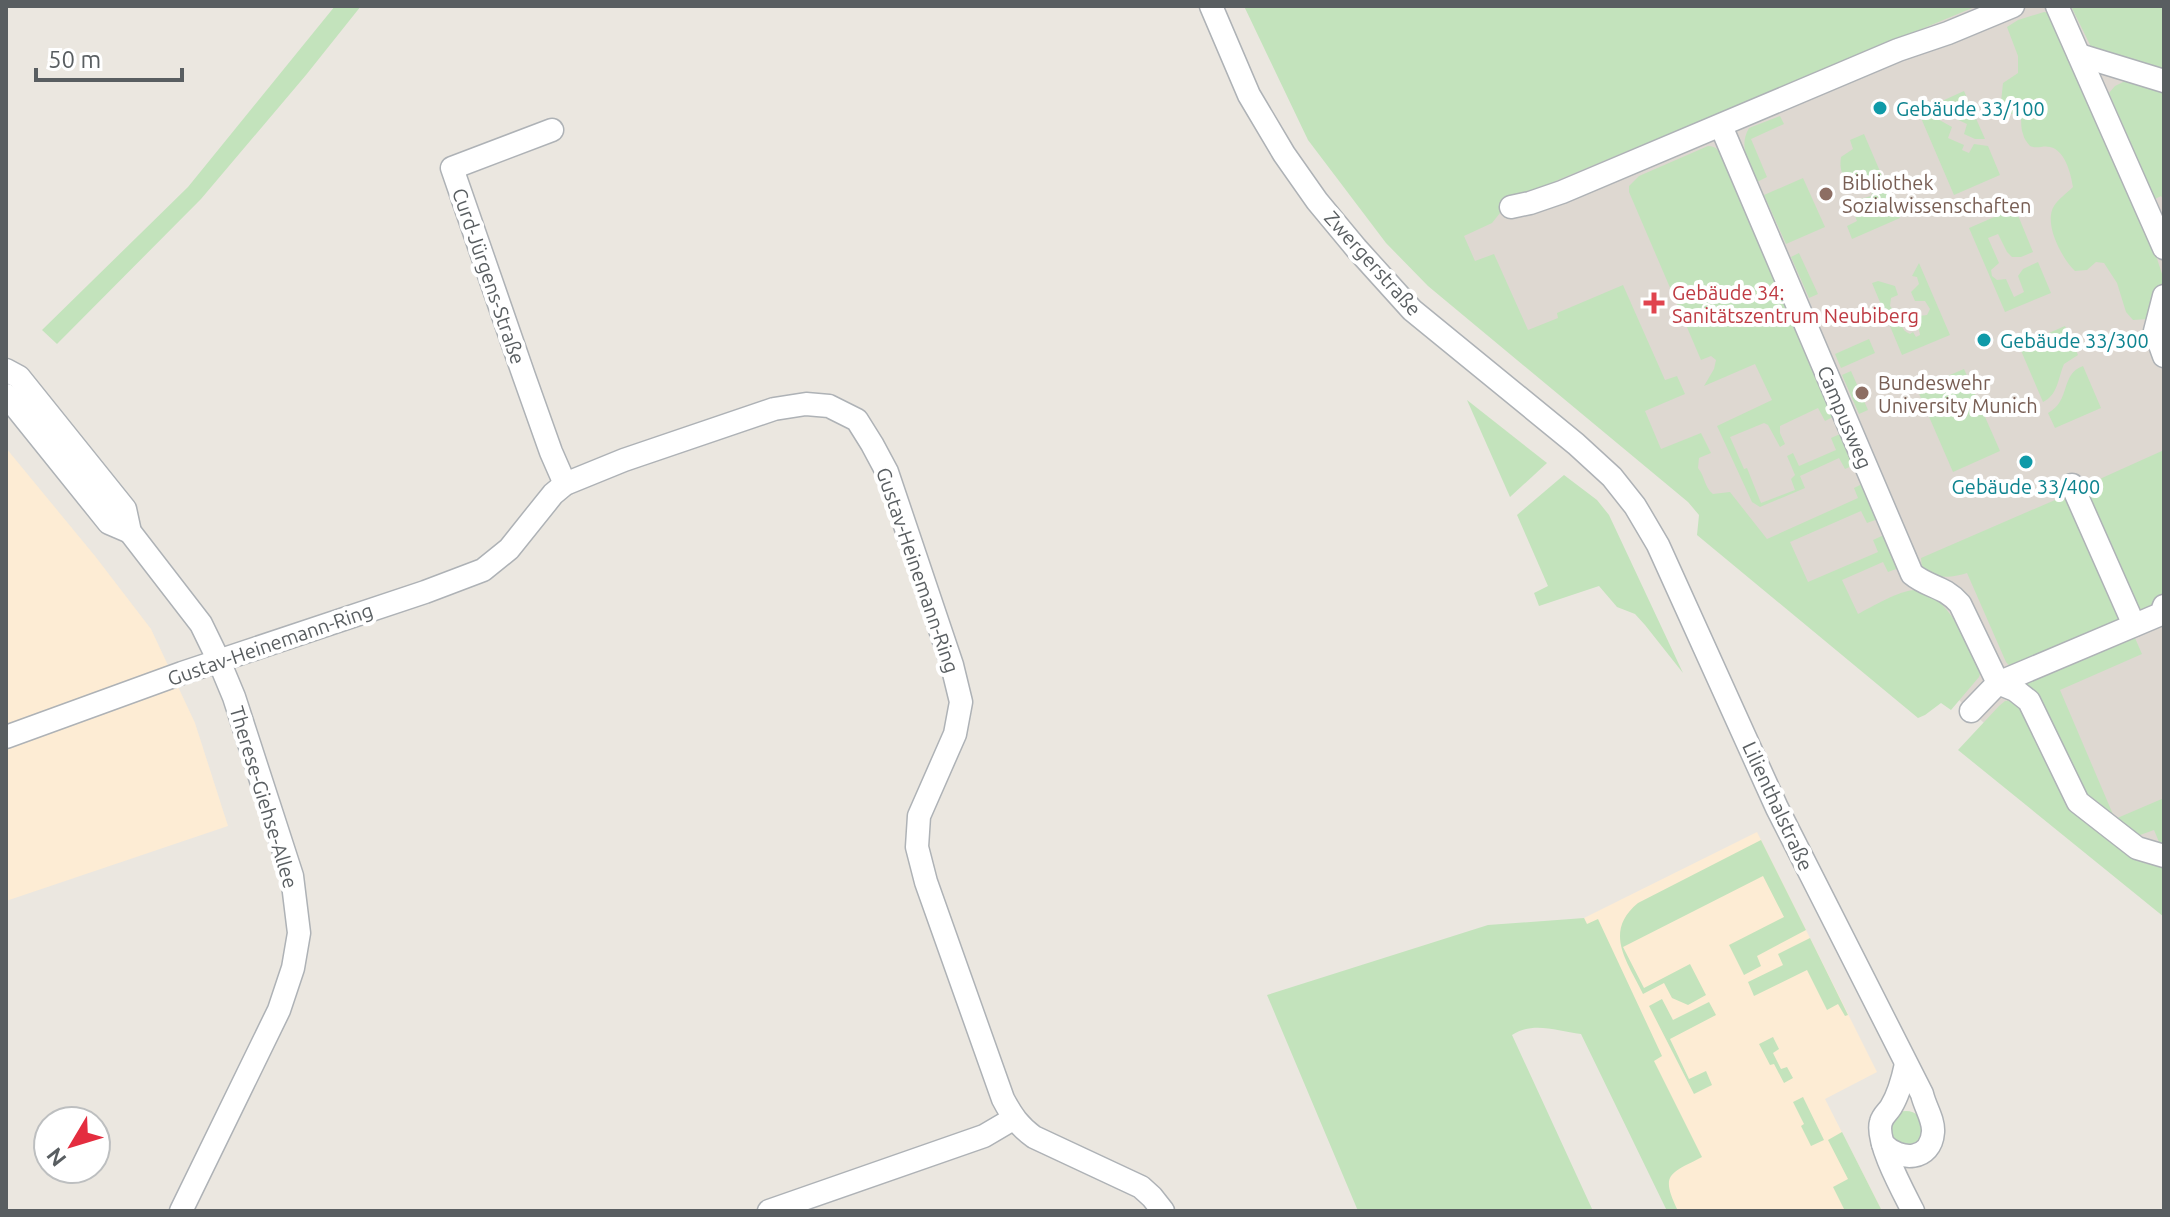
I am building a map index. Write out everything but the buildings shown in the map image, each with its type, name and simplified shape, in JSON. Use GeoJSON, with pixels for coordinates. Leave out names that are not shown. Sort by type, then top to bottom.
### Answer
{"type":"FeatureCollection","features":[{"type":"Feature","properties":{"kind":"street","name":"Zwergerstraße"},"geometry":{"type":"LineString","coordinates":[[1211,6],[1249,95],[1317,201],[1412,310],[1612,477],[1635,506],[1658,545]]}},
{"type":"Feature","properties":{"kind":"street"},"geometry":{"type":"LineString","coordinates":[[1511,207],[1562,192],[1898,50],[2013,6]]}},
{"type":"Feature","properties":{"kind":"street"},"geometry":{"type":"LineString","coordinates":[[2057,6],[2160,217],[2164,248]]}},
{"type":"Feature","properties":{"kind":"street"},"geometry":{"type":"LineString","coordinates":[[2079,55],[2164,81]]}},
{"type":"Feature","properties":{"kind":"street","name":"Campusweg"},"geometry":{"type":"LineString","coordinates":[[1721,126],[1912,574],[1919,580],[1940,587],[1960,604],[1998,683]]}},
{"type":"Feature","properties":{"kind":"street","name":"Curd-Jürgens-Straße"},"geometry":{"type":"LineString","coordinates":[[552,130],[452,168],[528,388],[565,484]]}},
{"type":"Feature","properties":{"kind":"street"},"geometry":{"type":"LineString","coordinates":[[2164,296],[2155,331],[2164,356]]}},
{"type":"Feature","properties":{"kind":"street","name":"Therese-Giehse-Allee"},"geometry":{"type":"LineString","coordinates":[[6,370],[19,377],[125,509],[130,532],[201,624],[234,697],[292,876],[299,933],[293,968],[279,1010],[187,1209]]}},
{"type":"Feature","properties":{"kind":"street","name":"Therese-Giehse-Allee"},"geometry":{"type":"LineString","coordinates":[[6,395],[109,523],[130,532]]}},
{"type":"Feature","properties":{"kind":"street","name":"Gustav-Heinemann-Ring"},"geometry":{"type":"LineString","coordinates":[[6,737],[483,570],[509,549],[553,494],[565,484],[624,460],[774,409],[806,404],[829,406],[857,420],[887,472],[952,665],[961,702],[955,734],[919,816],[917,847],[979,1038],[1003,1099],[1022,1129],[1141,1187],[1163,1211]]}},
{"type":"Feature","properties":{"kind":"street"},"geometry":{"type":"LineString","coordinates":[[2072,485],[2134,625]]}},
{"type":"Feature","properties":{"kind":"street","name":"Lilienthalstraße"},"geometry":{"type":"LineString","coordinates":[[1658,545],[1777,808],[1922,1094],[1934,1129],[1932,1139],[1919,1154],[1910,1183],[1910,1206]]}},
{"type":"Feature","properties":{"kind":"street"},"geometry":{"type":"LineString","coordinates":[[1971,711],[1998,683],[2163,611]]}},
{"type":"Feature","properties":{"kind":"street"},"geometry":{"type":"LineString","coordinates":[[1998,683],[2015,690],[2029,701],[2078,802],[2137,848],[2164,856]]}},
{"type":"Feature","properties":{"kind":"street"},"geometry":{"type":"LineString","coordinates":[[1906,1064],[1891,1108],[1881,1120],[1880,1137],[1890,1152],[1910,1157],[1919,1154]]}},
{"type":"Feature","properties":{"kind":"street"},"geometry":{"type":"LineString","coordinates":[[1891,1108],[1909,1103],[1926,1111]]}},
{"type":"Feature","properties":{"kind":"street"},"geometry":{"type":"LineString","coordinates":[[769,1211],[984,1136],[1013,1119]]}},
{"type":"Feature","properties":{"kind":"street","name":"Lilienthalstraße"},"geometry":{"type":"LineString","coordinates":[[1883,1144],[1910,1206]]}},
{"type":"Feature","properties":{"kind":"shaded area","name":"Bundeswehr University Munich"},"geometry":{"type":"Polygon","coordinates":[[[1246,6],[2164,6],[2164,888],[1959,700],[1951,707],[1429,285],[1246,6]]]}},
{"type":"Feature","properties":{"kind":"shaded area"},"geometry":{"type":"Polygon","coordinates":[[[6,448],[151,629],[195,723],[228,826],[6,901],[6,448]]]}},
{"type":"Feature","properties":{"kind":"shaded area"},"geometry":{"type":"Polygon","coordinates":[[[1757,832],[1877,1072],[1825,1099],[1882,1211],[1667,1211],[1653,1061],[1584,918],[1757,832]]]}},
{"type":"Feature","properties":{"kind":"green space"},"geometry":{"type":"Polygon","coordinates":[[[335,6],[361,6],[201,199],[57,344],[42,330],[188,187],[335,6]]]}},
{"type":"Feature","properties":{"kind":"green space"},"geometry":{"type":"Polygon","coordinates":[[[1244,6],[1977,6],[1558,180],[1504,208],[1492,223],[1464,236],[1475,261],[1494,254],[1528,330],[1558,318],[1557,313],[1623,285],[1665,380],[1677,376],[1685,394],[1645,411],[1661,449],[1701,433],[1711,453],[1699,458],[1698,468],[1708,488],[1713,494],[1730,492],[1767,539],[1858,498],[1854,488],[1862,484],[1878,519],[1867,523],[1861,511],[1790,542],[1808,582],[1878,552],[1873,540],[1884,535],[1899,568],[1888,572],[1883,562],[1842,580],[1858,614],[1910,590],[1927,594],[1947,611],[1964,635],[1981,671],[1951,710],[1941,703],[1918,718],[1697,535],[1699,515],[1688,502],[1428,286],[1386,243],[1308,140],[1244,6]]]}},
{"type":"Feature","properties":{"kind":"green space"},"geometry":{"type":"Polygon","coordinates":[[[2071,6],[2164,6],[2164,74],[2094,53],[2071,6]]]}},
{"type":"Feature","properties":{"kind":"green space"},"geometry":{"type":"Polygon","coordinates":[[[2044,12],[2049,13],[2147,228],[2164,280],[2164,287],[2148,319],[2133,320],[2126,312],[2117,283],[2104,263],[2096,262],[2087,270],[2075,271],[2065,258],[2052,231],[2051,213],[2060,198],[2073,187],[2066,163],[2055,149],[2030,146],[2023,136],[2020,117],[2006,113],[2001,102],[2003,83],[2018,73],[2018,56],[2007,27],[2044,12]]]}},
{"type":"Feature","properties":{"kind":"green space"},"geometry":{"type":"Polygon","coordinates":[[[2127,80],[2164,87],[2164,201],[2161,196],[2155,199],[2109,93],[2127,80]]]}},
{"type":"Feature","properties":{"kind":"green space"},"geometry":{"type":"Polygon","coordinates":[[[1964,91],[1985,139],[1964,134],[1967,124],[1950,116],[1953,108],[1945,106],[1942,101],[1964,91]]]}},
{"type":"Feature","properties":{"kind":"green space"},"geometry":{"type":"Polygon","coordinates":[[[1938,103],[1934,117],[1952,127],[1948,138],[1964,145],[1962,150],[1969,153],[1974,144],[1988,146],[2000,175],[1954,195],[1918,111],[1938,103]]]}},
{"type":"Feature","properties":{"kind":"green space"},"geometry":{"type":"Polygon","coordinates":[[[1780,116],[1784,124],[1751,139],[1767,177],[1757,182],[1746,155],[1746,135],[1749,128],[1780,116]]]}},
{"type":"Feature","properties":{"kind":"green space"},"geometry":{"type":"Polygon","coordinates":[[[1864,134],[1900,218],[1852,239],[1847,226],[1857,221],[1854,211],[1857,200],[1871,196],[1874,188],[1867,181],[1852,184],[1841,169],[1841,157],[1853,149],[1850,140],[1864,134]]]}},
{"type":"Feature","properties":{"kind":"green space"},"geometry":{"type":"Polygon","coordinates":[[[1708,146],[1714,147],[1723,159],[1833,415],[1825,421],[1818,408],[1780,426],[1785,444],[1780,447],[1764,423],[1730,437],[1744,469],[1747,468],[1761,503],[1795,490],[1791,479],[1795,475],[1787,456],[1793,453],[1799,466],[1836,450],[1831,438],[1840,434],[1854,465],[1845,469],[1839,458],[1800,476],[1805,488],[1760,507],[1752,502],[1717,426],[1772,400],[1755,364],[1704,386],[1716,360],[1711,356],[1701,360],[1629,192],[1629,186],[1639,176],[1708,146]]]}},
{"type":"Feature","properties":{"kind":"green space"},"geometry":{"type":"Polygon","coordinates":[[[1803,178],[1825,227],[1786,244],[1764,195],[1803,178]]]}},
{"type":"Feature","properties":{"kind":"green space"},"geometry":{"type":"Polygon","coordinates":[[[2015,208],[2033,252],[2012,257],[1998,234],[1988,238],[1999,263],[1991,270],[1992,276],[1997,280],[2006,279],[2014,297],[2024,292],[2018,276],[2023,269],[2038,262],[2051,293],[2005,312],[1969,228],[2015,208]]]}},
{"type":"Feature","properties":{"kind":"green space"},"geometry":{"type":"Polygon","coordinates":[[[1799,253],[1818,294],[1809,298],[1791,257],[1799,253]]]}},
{"type":"Feature","properties":{"kind":"green space"},"geometry":{"type":"Polygon","coordinates":[[[1919,263],[1950,335],[1902,355],[1872,283],[1878,281],[1895,286],[1898,295],[1891,298],[1890,306],[1894,311],[1904,309],[1907,316],[1902,323],[1903,328],[1910,334],[1913,332],[1916,337],[1920,335],[1919,316],[1927,315],[1930,309],[1925,301],[1915,301],[1911,292],[1919,284],[1917,277],[1912,276],[1919,263]]]}},
{"type":"Feature","properties":{"kind":"green space"},"geometry":{"type":"Polygon","coordinates":[[[2065,326],[2078,355],[2064,364],[2055,391],[2043,402],[2019,346],[2065,326]]]}},
{"type":"Feature","properties":{"kind":"green space"},"geometry":{"type":"Polygon","coordinates":[[[1869,339],[1875,353],[1841,368],[1835,354],[1869,339]]]}},
{"type":"Feature","properties":{"kind":"green space"},"geometry":{"type":"Polygon","coordinates":[[[2083,366],[2101,408],[2055,428],[2048,413],[2060,402],[2071,375],[2083,366]]]}},
{"type":"Feature","properties":{"kind":"green space"},"geometry":{"type":"Polygon","coordinates":[[[1964,369],[2000,451],[1953,472],[1917,389],[1964,369]]]}},
{"type":"Feature","properties":{"kind":"green space"},"geometry":{"type":"Polygon","coordinates":[[[1851,371],[1868,410],[1859,414],[1842,375],[1851,371]]]}},
{"type":"Feature","properties":{"kind":"green space"},"geometry":{"type":"Polygon","coordinates":[[[1467,400],[1547,463],[1510,497],[1467,400]]]}},
{"type":"Feature","properties":{"kind":"green space"},"geometry":{"type":"Polygon","coordinates":[[[2164,450],[2164,591],[2152,606],[2133,609],[2082,487],[2164,450]]]}},
{"type":"Feature","properties":{"kind":"green space"},"geometry":{"type":"Polygon","coordinates":[[[1564,475],[1597,500],[1609,515],[1683,673],[1635,614],[1617,607],[1599,586],[1539,606],[1534,593],[1548,586],[1517,515],[1564,475]]]}},
{"type":"Feature","properties":{"kind":"green space"},"geometry":{"type":"Polygon","coordinates":[[[2062,497],[2076,503],[2142,654],[2060,690],[2115,819],[2164,798],[2164,854],[2154,830],[2140,835],[2132,834],[2085,795],[2028,687],[2006,662],[1967,573],[1944,577],[1922,569],[1921,558],[2062,497]]]}},
{"type":"Feature","properties":{"kind":"green space"},"geometry":{"type":"Polygon","coordinates":[[[2011,700],[2018,702],[2069,804],[2146,864],[2154,862],[2164,865],[2164,917],[1958,750],[1999,706],[2011,700]]]}},
{"type":"Feature","properties":{"kind":"green space"},"geometry":{"type":"Polygon","coordinates":[[[1761,840],[1806,930],[1757,956],[1761,966],[1744,975],[1729,945],[1784,917],[1763,876],[1623,947],[1644,988],[1690,964],[1706,995],[1688,1005],[1672,998],[1664,983],[1643,994],[1621,947],[1622,925],[1628,914],[1638,903],[1761,840]]]}},
{"type":"Feature","properties":{"kind":"green space"},"geometry":{"type":"Polygon","coordinates":[[[1584,918],[1587,924],[1598,919],[1662,1056],[1654,1061],[1702,1157],[1671,1176],[1670,1189],[1678,1211],[1667,1211],[1581,1034],[1537,1028],[1512,1035],[1593,1211],[1358,1211],[1267,995],[1488,925],[1584,918]]]}},
{"type":"Feature","properties":{"kind":"green space"},"geometry":{"type":"Polygon","coordinates":[[[1810,938],[1848,1015],[1845,1016],[1838,1004],[1827,1010],[1807,970],[1754,996],[1748,982],[1783,965],[1778,954],[1810,938]]]}},
{"type":"Feature","properties":{"kind":"green space"},"geometry":{"type":"Polygon","coordinates":[[[1662,999],[1673,1020],[1709,1002],[1716,1015],[1670,1039],[1689,1079],[1706,1071],[1712,1085],[1694,1094],[1649,1006],[1662,999]]]}},
{"type":"Feature","properties":{"kind":"green space"},"geometry":{"type":"Polygon","coordinates":[[[1773,1037],[1779,1049],[1773,1053],[1781,1069],[1787,1067],[1793,1078],[1784,1083],[1759,1044],[1773,1037]]]}},
{"type":"Feature","properties":{"kind":"green space"},"geometry":{"type":"Polygon","coordinates":[[[1803,1097],[1824,1140],[1811,1146],[1793,1102],[1803,1097]]]}},
{"type":"Feature","properties":{"kind":"green space"},"geometry":{"type":"Polygon","coordinates":[[[1906,1111],[1918,1117],[1924,1129],[1918,1141],[1906,1147],[1894,1141],[1888,1129],[1894,1117],[1906,1111]]]}},
{"type":"Feature","properties":{"kind":"green space"},"geometry":{"type":"Polygon","coordinates":[[[1842,1132],[1882,1211],[1845,1211],[1833,1187],[1848,1179],[1828,1140],[1842,1132]]]}},
{"type":"Feature","properties":{"kind":"place","name":"Gebäude 33/100"},"geometry":{"type":"Point","coordinates":[1880,108]}},
{"type":"Feature","properties":{"kind":"place","name":"Bibliothek Sozialwissenschaften"},"geometry":{"type":"Point","coordinates":[1826,194]}},
{"type":"Feature","properties":{"kind":"place","name":"Gebäude 34: Sanitätszentrum Neubiberg"},"geometry":{"type":"Point","coordinates":[1654,303]}},
{"type":"Feature","properties":{"kind":"place","name":"Gebäude 33/300"},"geometry":{"type":"Point","coordinates":[1984,340]}},
{"type":"Feature","properties":{"kind":"place","name":"Bundeswehr University Munich"},"geometry":{"type":"Point","coordinates":[1862,393]}},
{"type":"Feature","properties":{"kind":"place","name":"Gebäude 33/400"},"geometry":{"type":"Point","coordinates":[2026,462]}}]}
